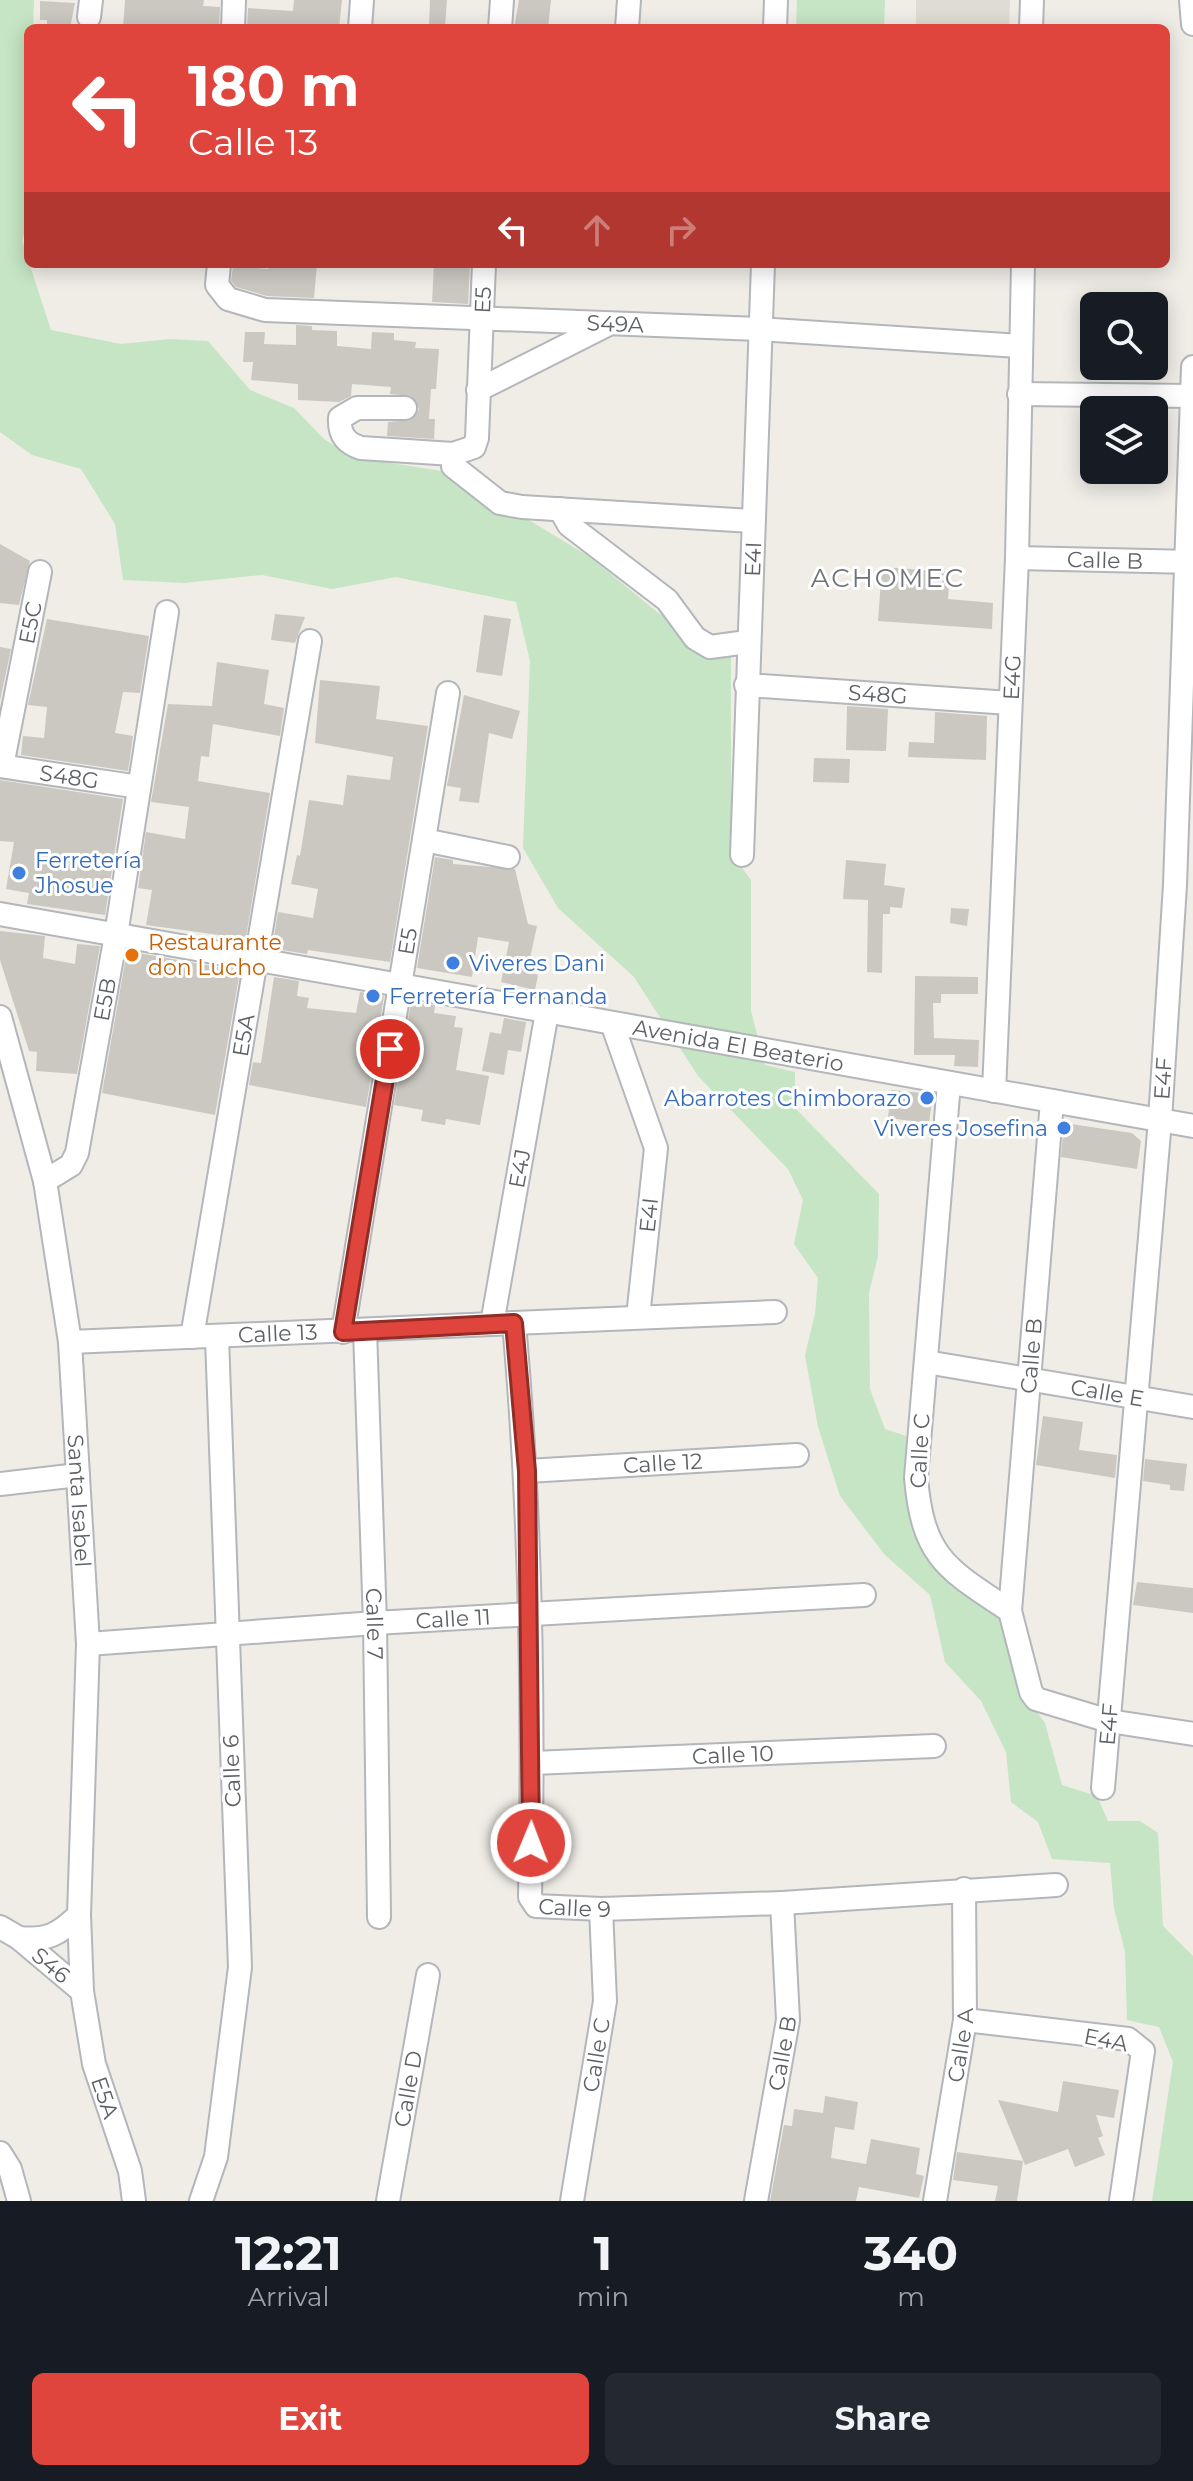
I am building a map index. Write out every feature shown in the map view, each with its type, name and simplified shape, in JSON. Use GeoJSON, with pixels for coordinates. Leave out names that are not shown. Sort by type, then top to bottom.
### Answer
{"type":"FeatureCollection","features":[{"type":"Feature","properties":{"kind":"street"},"geometry":{"type":"LineString","coordinates":[[233,24],[234,0]]}},
{"type":"Feature","properties":{"kind":"street"},"geometry":{"type":"LineString","coordinates":[[360,24],[362,0]]}},
{"type":"Feature","properties":{"kind":"street"},"geometry":{"type":"LineString","coordinates":[[500,24],[502,0]]}},
{"type":"Feature","properties":{"kind":"street"},"geometry":{"type":"LineString","coordinates":[[627,24],[629,0]]}},
{"type":"Feature","properties":{"kind":"street"},"geometry":{"type":"LineString","coordinates":[[775,24],[776,0]]}},
{"type":"Feature","properties":{"kind":"street"},"geometry":{"type":"LineString","coordinates":[[1031,24],[1032,0]]}},
{"type":"Feature","properties":{"kind":"street"},"geometry":{"type":"LineString","coordinates":[[1191,0],[1193,24]]}},
{"type":"Feature","properties":{"kind":"street","name":"E5"},"geometry":{"type":"LineString","coordinates":[[453,454],[474,447],[477,438],[484,268]]}},
{"type":"Feature","properties":{"kind":"street","name":"E4I"},"geometry":{"type":"LineString","coordinates":[[742,855],[747,642],[763,268]]}},
{"type":"Feature","properties":{"kind":"street","name":"E4G"},"geometry":{"type":"LineString","coordinates":[[994,1091],[1017,558],[1023,268]]}},
{"type":"Feature","properties":{"kind":"street","name":"S49A"},"geometry":{"type":"LineString","coordinates":[[218,275],[228,299],[265,310],[759,329],[1020,346]]}},
{"type":"Feature","properties":{"kind":"street"},"geometry":{"type":"LineString","coordinates":[[478,390],[606,325]]}},
{"type":"Feature","properties":{"kind":"street","name":"E4F"},"geometry":{"type":"LineString","coordinates":[[1103,1788],[1160,1120],[1175,885],[1189,561],[1193,367]]}},
{"type":"Feature","properties":{"kind":"street"},"geometry":{"type":"LineString","coordinates":[[1019,394],[1192,396]]}},
{"type":"Feature","properties":{"kind":"street"},"geometry":{"type":"LineString","coordinates":[[405,408],[357,408],[340,418],[339,429],[351,445],[361,448],[453,454],[453,466],[500,503],[752,521]]}},
{"type":"Feature","properties":{"kind":"street"},"geometry":{"type":"LineString","coordinates":[[560,509],[569,525],[667,600],[695,638],[710,647],[747,642]]}},
{"type":"Feature","properties":{"kind":"street","name":"Calle B"},"geometry":{"type":"LineString","coordinates":[[1017,558],[1189,561]]}},
{"type":"Feature","properties":{"kind":"street","name":"E5C"},"geometry":{"type":"LineString","coordinates":[[1,766],[40,572]]}},
{"type":"Feature","properties":{"kind":"street","name":"E5B"},"geometry":{"type":"LineString","coordinates":[[45,1181],[71,1165],[77,1153],[116,935],[167,612]]}},
{"type":"Feature","properties":{"kind":"street","name":"E5A"},"geometry":{"type":"LineString","coordinates":[[192,1337],[259,960],[310,641]]}},
{"type":"Feature","properties":{"kind":"street","name":"S48G"},"geometry":{"type":"LineString","coordinates":[[746,685],[1010,703]]}},
{"type":"Feature","properties":{"kind":"street","name":"E5"},"geometry":{"type":"LineString","coordinates":[[354,1331],[400,986],[448,693]]}},
{"type":"Feature","properties":{"kind":"street","name":"S48G"},"geometry":{"type":"LineString","coordinates":[[1,766],[139,787]]}},
{"type":"Feature","properties":{"kind":"street"},"geometry":{"type":"LineString","coordinates":[[424,840],[508,857]]}},
{"type":"Feature","properties":{"kind":"street","name":"Avenida El Beaterio"},"geometry":{"type":"LineString","coordinates":[[0,914],[1193,1126]]}},
{"type":"Feature","properties":{"kind":"street","name":"E4J"},"geometry":{"type":"LineString","coordinates":[[503,1323],[547,1012]]}},
{"type":"Feature","properties":{"kind":"street","name":"Santa Isabel"},"geometry":{"type":"LineString","coordinates":[[0,1017],[3,1039],[45,1181],[70,1342],[88,1644],[79,1915],[82,1991]]}},
{"type":"Feature","properties":{"kind":"street","name":"E4I"},"geometry":{"type":"LineString","coordinates":[[612,1023],[656,1148],[638,1317]]}},
{"type":"Feature","properties":{"kind":"street","name":"Calle C"},"geometry":{"type":"LineString","coordinates":[[949,1083],[916,1478],[919,1519],[949,1570],[1010,1611]]}},
{"type":"Feature","properties":{"kind":"street","name":"Calle B"},"geometry":{"type":"LineString","coordinates":[[1010,1611],[1052,1101]]}},
{"type":"Feature","properties":{"kind":"street","name":"Calle 13"},"geometry":{"type":"LineString","coordinates":[[70,1342],[775,1312]]}},
{"type":"Feature","properties":{"kind":"street","name":"Calle 9"},"geometry":{"type":"LineString","coordinates":[[503,1323],[527,1471],[527,1615],[533,1763],[530,1897],[536,1906],[601,1909],[782,1903],[1056,1885]]}},
{"type":"Feature","properties":{"kind":"street","name":"Calle 7"},"geometry":{"type":"LineString","coordinates":[[354,1331],[375,1623],[379,1917]]}},
{"type":"Feature","properties":{"kind":"street","name":"Calle 6"},"geometry":{"type":"LineString","coordinates":[[201,2201],[216,2157],[240,1967],[217,1338]]}},
{"type":"Feature","properties":{"kind":"street","name":"Calle E"},"geometry":{"type":"LineString","coordinates":[[926,1362],[1193,1407]]}},
{"type":"Feature","properties":{"kind":"street","name":"Calle 12"},"geometry":{"type":"LineString","coordinates":[[527,1471],[797,1455]]}},
{"type":"Feature","properties":{"kind":"street"},"geometry":{"type":"LineString","coordinates":[[0,1484],[78,1475]]}},
{"type":"Feature","properties":{"kind":"street","name":"Calle 11"},"geometry":{"type":"LineString","coordinates":[[88,1644],[226,1632],[864,1595]]}},
{"type":"Feature","properties":{"kind":"street"},"geometry":{"type":"LineString","coordinates":[[1010,1611],[1036,1699],[1109,1721],[1193,1734]]}},
{"type":"Feature","properties":{"kind":"street","name":"Calle 10"},"geometry":{"type":"LineString","coordinates":[[533,1763],[934,1746]]}},
{"type":"Feature","properties":{"kind":"street","name":"Calle A"},"geometry":{"type":"LineString","coordinates":[[935,2201],[965,2020],[964,1889]]}},
{"type":"Feature","properties":{"kind":"street","name":"Calle B"},"geometry":{"type":"LineString","coordinates":[[756,2201],[788,2020],[782,1903]]}},
{"type":"Feature","properties":{"kind":"street","name":"Calle C"},"geometry":{"type":"LineString","coordinates":[[572,2201],[605,2001],[601,1909]]}},
{"type":"Feature","properties":{"kind":"street","name":"S46"},"geometry":{"type":"LineString","coordinates":[[10,1932],[43,1940],[61,1932],[79,1915]]}},
{"type":"Feature","properties":{"kind":"street","name":"S46"},"geometry":{"type":"LineString","coordinates":[[10,1932],[82,1991]]}},
{"type":"Feature","properties":{"kind":"street","name":"Calle D"},"geometry":{"type":"LineString","coordinates":[[388,2201],[428,1975]]}},
{"type":"Feature","properties":{"kind":"street","name":"E5A"},"geometry":{"type":"LineString","coordinates":[[82,1991],[94,2064],[130,2171],[134,2201]]}},
{"type":"Feature","properties":{"kind":"street","name":"E4A"},"geometry":{"type":"LineString","coordinates":[[965,2020],[1128,2039],[1143,2051],[1121,2201]]}},
{"type":"Feature","properties":{"kind":"street"},"geometry":{"type":"LineString","coordinates":[[0,2153],[10,2169],[19,2201]]}},
{"type":"Feature","properties":{"kind":"shaded area"},"geometry":{"type":"Polygon","coordinates":[[[916,0],[1010,0],[1009,24],[916,24],[916,0]]]}},
{"type":"Feature","properties":{"kind":"green space"},"geometry":{"type":"Polygon","coordinates":[[[0,0],[34,0],[33,24],[24,24],[22,241],[24,268],[31,268],[51,330],[121,344],[170,339],[208,341],[250,390],[294,408],[324,439],[352,457],[448,472],[482,500],[527,519],[590,557],[657,612],[731,655],[731,853],[751,880],[751,1011],[765,1065],[795,1072],[795,1108],[879,1194],[878,1256],[869,1293],[870,1389],[885,1429],[906,1436],[905,1480],[910,1521],[925,1550],[1005,1621],[1023,1693],[1045,1723],[1062,1785],[1097,1796],[1108,1821],[1140,1821],[1158,1833],[1163,1926],[1193,1956],[1193,2201],[1152,2201],[1173,2062],[1159,2027],[1127,2020],[1125,1952],[1114,1908],[1110,1863],[1052,1859],[1038,1822],[1011,1802],[1006,1752],[981,1701],[945,1662],[930,1595],[885,1555],[840,1496],[818,1427],[805,1355],[815,1314],[818,1278],[794,1244],[803,1200],[788,1169],[698,1076],[634,977],[558,908],[523,848],[530,661],[516,602],[396,577],[332,589],[262,575],[184,583],[123,580],[115,524],[81,469],[32,455],[0,432],[0,0]]]}},
{"type":"Feature","properties":{"kind":"green space"},"geometry":{"type":"Polygon","coordinates":[[[797,0],[885,0],[884,24],[796,24],[797,0]]]}},
{"type":"Feature","properties":{"kind":"building"},"geometry":{"type":"Polygon","coordinates":[[[125,0],[204,0],[203,6],[220,7],[219,24],[123,24],[125,0]]]}},
{"type":"Feature","properties":{"kind":"building"},"geometry":{"type":"Polygon","coordinates":[[[294,0],[342,0],[339,24],[247,24],[248,8],[293,11],[294,0]]]}},
{"type":"Feature","properties":{"kind":"building"},"geometry":{"type":"Polygon","coordinates":[[[430,0],[447,0],[445,24],[429,24],[430,0]]]}},
{"type":"Feature","properties":{"kind":"building"},"geometry":{"type":"Polygon","coordinates":[[[519,0],[551,0],[548,24],[515,24],[519,0]]]}},
{"type":"Feature","properties":{"kind":"building"},"geometry":{"type":"Polygon","coordinates":[[[40,1],[75,3],[71,24],[47,24],[47,20],[40,20],[40,1]]]}},
{"type":"Feature","properties":{"kind":"building"},"geometry":{"type":"Polygon","coordinates":[[[233,268],[317,268],[314,298],[267,296],[236,287],[231,281],[233,268]]]}},
{"type":"Feature","properties":{"kind":"building"},"geometry":{"type":"Polygon","coordinates":[[[434,268],[470,268],[468,304],[432,302],[434,268]]]}},
{"type":"Feature","properties":{"kind":"building"},"geometry":{"type":"Polygon","coordinates":[[[296,325],[312,326],[312,330],[337,331],[337,346],[371,349],[372,332],[394,333],[394,340],[416,342],[415,348],[439,349],[436,389],[431,389],[429,419],[435,419],[434,439],[387,436],[388,422],[411,420],[419,409],[411,396],[390,394],[391,387],[352,384],[351,396],[339,402],[298,400],[298,384],[251,380],[253,362],[243,362],[245,332],[265,332],[264,344],[296,345],[296,325]]]}},
{"type":"Feature","properties":{"kind":"building"},"geometry":{"type":"Polygon","coordinates":[[[0,544],[30,561],[19,605],[0,603],[0,544]]]}},
{"type":"Feature","properties":{"kind":"building"},"geometry":{"type":"Polygon","coordinates":[[[882,567],[950,572],[948,599],[993,603],[992,629],[878,621],[882,567]]]}},
{"type":"Feature","properties":{"kind":"building"},"geometry":{"type":"Polygon","coordinates":[[[275,614],[305,617],[295,643],[271,640],[275,614]]]}},
{"type":"Feature","properties":{"kind":"building"},"geometry":{"type":"Polygon","coordinates":[[[484,615],[511,619],[502,676],[476,672],[484,615]]]}},
{"type":"Feature","properties":{"kind":"building"},"geometry":{"type":"Polygon","coordinates":[[[47,619],[149,636],[140,693],[123,692],[115,733],[133,736],[128,771],[21,755],[23,736],[44,738],[47,707],[28,705],[47,619]]]}},
{"type":"Feature","properties":{"kind":"building"},"geometry":{"type":"Polygon","coordinates":[[[0,647],[11,649],[0,701],[0,647]]]}},
{"type":"Feature","properties":{"kind":"building"},"geometry":{"type":"Polygon","coordinates":[[[217,662],[269,670],[264,704],[284,708],[280,736],[213,724],[209,757],[201,756],[198,781],[270,793],[245,943],[218,939],[219,935],[146,925],[152,890],[138,888],[146,832],[185,839],[189,807],[151,802],[168,704],[212,706],[217,662]]]}},
{"type":"Feature","properties":{"kind":"building"},"geometry":{"type":"Polygon","coordinates":[[[320,680],[380,686],[376,719],[428,726],[390,962],[308,950],[307,954],[275,949],[273,943],[278,912],[313,918],[318,889],[291,884],[297,855],[300,856],[309,800],[343,805],[347,775],[390,780],[393,757],[315,743],[320,680]]]}},
{"type":"Feature","properties":{"kind":"building"},"geometry":{"type":"Polygon","coordinates":[[[464,695],[520,711],[512,739],[489,733],[479,803],[459,801],[461,788],[447,786],[464,695]]]}},
{"type":"Feature","properties":{"kind":"building"},"geometry":{"type":"Polygon","coordinates":[[[847,706],[888,709],[886,751],[846,750],[847,706]]]}},
{"type":"Feature","properties":{"kind":"building"},"geometry":{"type":"Polygon","coordinates":[[[935,712],[987,716],[986,760],[908,757],[909,742],[934,743],[935,712]]]}},
{"type":"Feature","properties":{"kind":"building"},"geometry":{"type":"Polygon","coordinates":[[[814,758],[850,759],[849,783],[813,782],[814,758]]]}},
{"type":"Feature","properties":{"kind":"building"},"geometry":{"type":"Polygon","coordinates":[[[0,780],[123,799],[105,915],[27,904],[29,893],[6,889],[14,842],[0,841],[0,780]]]}},
{"type":"Feature","properties":{"kind":"building"},"geometry":{"type":"Polygon","coordinates":[[[435,857],[453,860],[453,864],[515,869],[528,924],[537,926],[527,972],[538,975],[535,990],[501,982],[509,942],[478,937],[472,977],[417,968],[435,857]]]}},
{"type":"Feature","properties":{"kind":"building"},"geometry":{"type":"Polygon","coordinates":[[[846,860],[886,864],[884,885],[905,888],[902,908],[890,907],[890,914],[883,914],[882,973],[867,972],[868,900],[843,899],[846,860]]]}},
{"type":"Feature","properties":{"kind":"building"},"geometry":{"type":"Polygon","coordinates":[[[951,908],[969,909],[967,926],[950,923],[951,908]]]}},
{"type":"Feature","properties":{"kind":"building"},"geometry":{"type":"Polygon","coordinates":[[[0,931],[45,936],[43,958],[75,964],[77,944],[100,946],[77,1074],[36,1071],[37,1052],[29,1051],[0,960],[0,931]]]}},
{"type":"Feature","properties":{"kind":"building"},"geometry":{"type":"Polygon","coordinates":[[[127,951],[240,971],[215,1115],[102,1093],[127,951]]]}},
{"type":"Feature","properties":{"kind":"building"},"geometry":{"type":"Polygon","coordinates":[[[915,976],[978,977],[978,994],[941,994],[941,1003],[933,1003],[934,1038],[979,1040],[978,1067],[954,1066],[955,1055],[914,1055],[915,976]]]}},
{"type":"Feature","properties":{"kind":"building"},"geometry":{"type":"Polygon","coordinates":[[[274,977],[299,981],[297,996],[309,998],[307,1008],[356,1013],[360,992],[384,996],[366,1107],[249,1085],[253,1062],[261,1063],[274,977]]]}},
{"type":"Feature","properties":{"kind":"building"},"geometry":{"type":"Polygon","coordinates":[[[411,1002],[435,1005],[434,1013],[456,1016],[454,1027],[463,1028],[456,1070],[489,1076],[480,1125],[446,1119],[445,1125],[421,1121],[423,1110],[394,1105],[411,1002]]]}},
{"type":"Feature","properties":{"kind":"building"},"geometry":{"type":"Polygon","coordinates":[[[504,1018],[526,1022],[521,1052],[508,1050],[504,1075],[482,1071],[490,1032],[501,1034],[504,1018]]]}},
{"type":"Feature","properties":{"kind":"building"},"geometry":{"type":"Polygon","coordinates":[[[891,1090],[933,1094],[929,1123],[888,1118],[891,1090]]]}},
{"type":"Feature","properties":{"kind":"building"},"geometry":{"type":"Polygon","coordinates":[[[1064,1123],[1132,1133],[1141,1141],[1137,1169],[1061,1157],[1064,1123]]]}},
{"type":"Feature","properties":{"kind":"building"},"geometry":{"type":"Polygon","coordinates":[[[1043,1416],[1083,1422],[1079,1450],[1117,1455],[1115,1478],[1036,1465],[1043,1416]]]}},
{"type":"Feature","properties":{"kind":"building"},"geometry":{"type":"Polygon","coordinates":[[[1145,1459],[1187,1464],[1184,1491],[1170,1490],[1170,1485],[1143,1481],[1145,1459]]]}},
{"type":"Feature","properties":{"kind":"building"},"geometry":{"type":"Polygon","coordinates":[[[1137,1582],[1193,1588],[1193,1613],[1133,1605],[1137,1582]]]}},
{"type":"Feature","properties":{"kind":"building"},"geometry":{"type":"Polygon","coordinates":[[[1063,2081],[1119,2090],[1114,2118],[1096,2115],[1103,2136],[1098,2138],[1105,2155],[1075,2167],[1068,2149],[1025,2165],[998,2100],[1058,2112],[1063,2081]]]}},
{"type":"Feature","properties":{"kind":"building"},"geometry":{"type":"Polygon","coordinates":[[[825,2096],[858,2102],[854,2130],[835,2127],[831,2158],[866,2164],[871,2139],[920,2148],[916,2174],[924,2176],[919,2198],[859,2187],[856,2201],[770,2201],[784,2125],[792,2126],[794,2109],[823,2113],[825,2096]]]}},
{"type":"Feature","properties":{"kind":"building"},"geometry":{"type":"Polygon","coordinates":[[[957,2152],[1023,2161],[1017,2201],[995,2201],[998,2186],[953,2180],[957,2152]]]}},
{"type":"Feature","properties":{"kind":"place","name":"Ferretería Jhosue"},"geometry":{"type":"Point","coordinates":[19,873]}},
{"type":"Feature","properties":{"kind":"place","name":"Restaurante don Lucho"},"geometry":{"type":"Point","coordinates":[132,955]}},
{"type":"Feature","properties":{"kind":"place","name":"Viveres Dani"},"geometry":{"type":"Point","coordinates":[453,963]}},
{"type":"Feature","properties":{"kind":"place","name":"Ferretería Fernanda"},"geometry":{"type":"Point","coordinates":[373,996]}},
{"type":"Feature","properties":{"kind":"place","name":"Abarrotes Chimborazo"},"geometry":{"type":"Point","coordinates":[927,1098]}},
{"type":"Feature","properties":{"kind":"place","name":"Viveres Josefina"},"geometry":{"type":"Point","coordinates":[1064,1128]}},
{"type":"Feature","properties":{"kind":"district","name":"ACHOMEC"},"geometry":{"type":"Point","coordinates":[888,578]}},
{"type":"Feature","properties":{"kind":"route"},"geometry":{"type":"LineString","coordinates":[[390,1049],[343,1332],[514,1323],[527,1471],[527,1615],[533,1763],[531,1843]]}}]}
